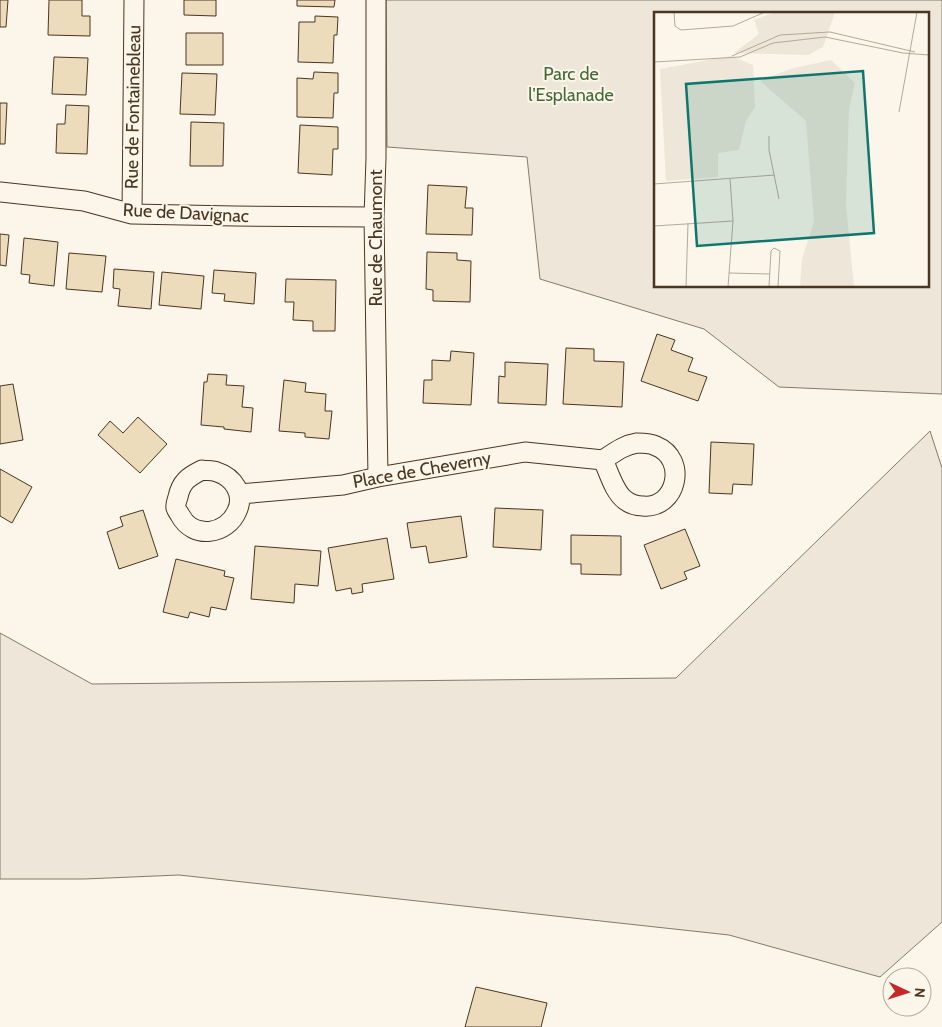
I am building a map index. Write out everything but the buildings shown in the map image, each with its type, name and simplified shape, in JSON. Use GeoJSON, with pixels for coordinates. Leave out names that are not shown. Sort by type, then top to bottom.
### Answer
{"type":"FeatureCollection","features":[{"type":"Feature","properties":{"kind":"street","name":"Rue de Fontainebleau"},"geometry":{"type":"LineString","coordinates":[[132,214],[134,0]]}},
{"type":"Feature","properties":{"kind":"street","name":"Rue de Chaumont"},"geometry":{"type":"LineString","coordinates":[[376,0],[374,217],[378,476]]}},
{"type":"Feature","properties":{"kind":"street","name":"Rue de Davignac"},"geometry":{"type":"LineString","coordinates":[[0,192],[84,201],[132,214],[374,217]]}},
{"type":"Feature","properties":{"kind":"street","name":"Place de Cheverny"},"geometry":{"type":"LineString","coordinates":[[240,494],[343,485],[378,476],[525,452],[603,460]]}},
{"type":"Feature","properties":{"kind":"green space","name":"Parc de l'Esplanade"},"geometry":{"type":"Polygon","coordinates":[[[386,0],[942,0],[942,394],[779,387],[704,329],[540,279],[527,157],[387,147],[386,0]]]}},
{"type":"Feature","properties":{"kind":"green space"},"geometry":{"type":"Polygon","coordinates":[[[930,431],[942,468],[942,922],[891,967],[882,967],[882,975],[880,977],[729,935],[179,875],[84,879],[0,879],[0,633],[92,684],[676,678],[930,431]]]}}]}
